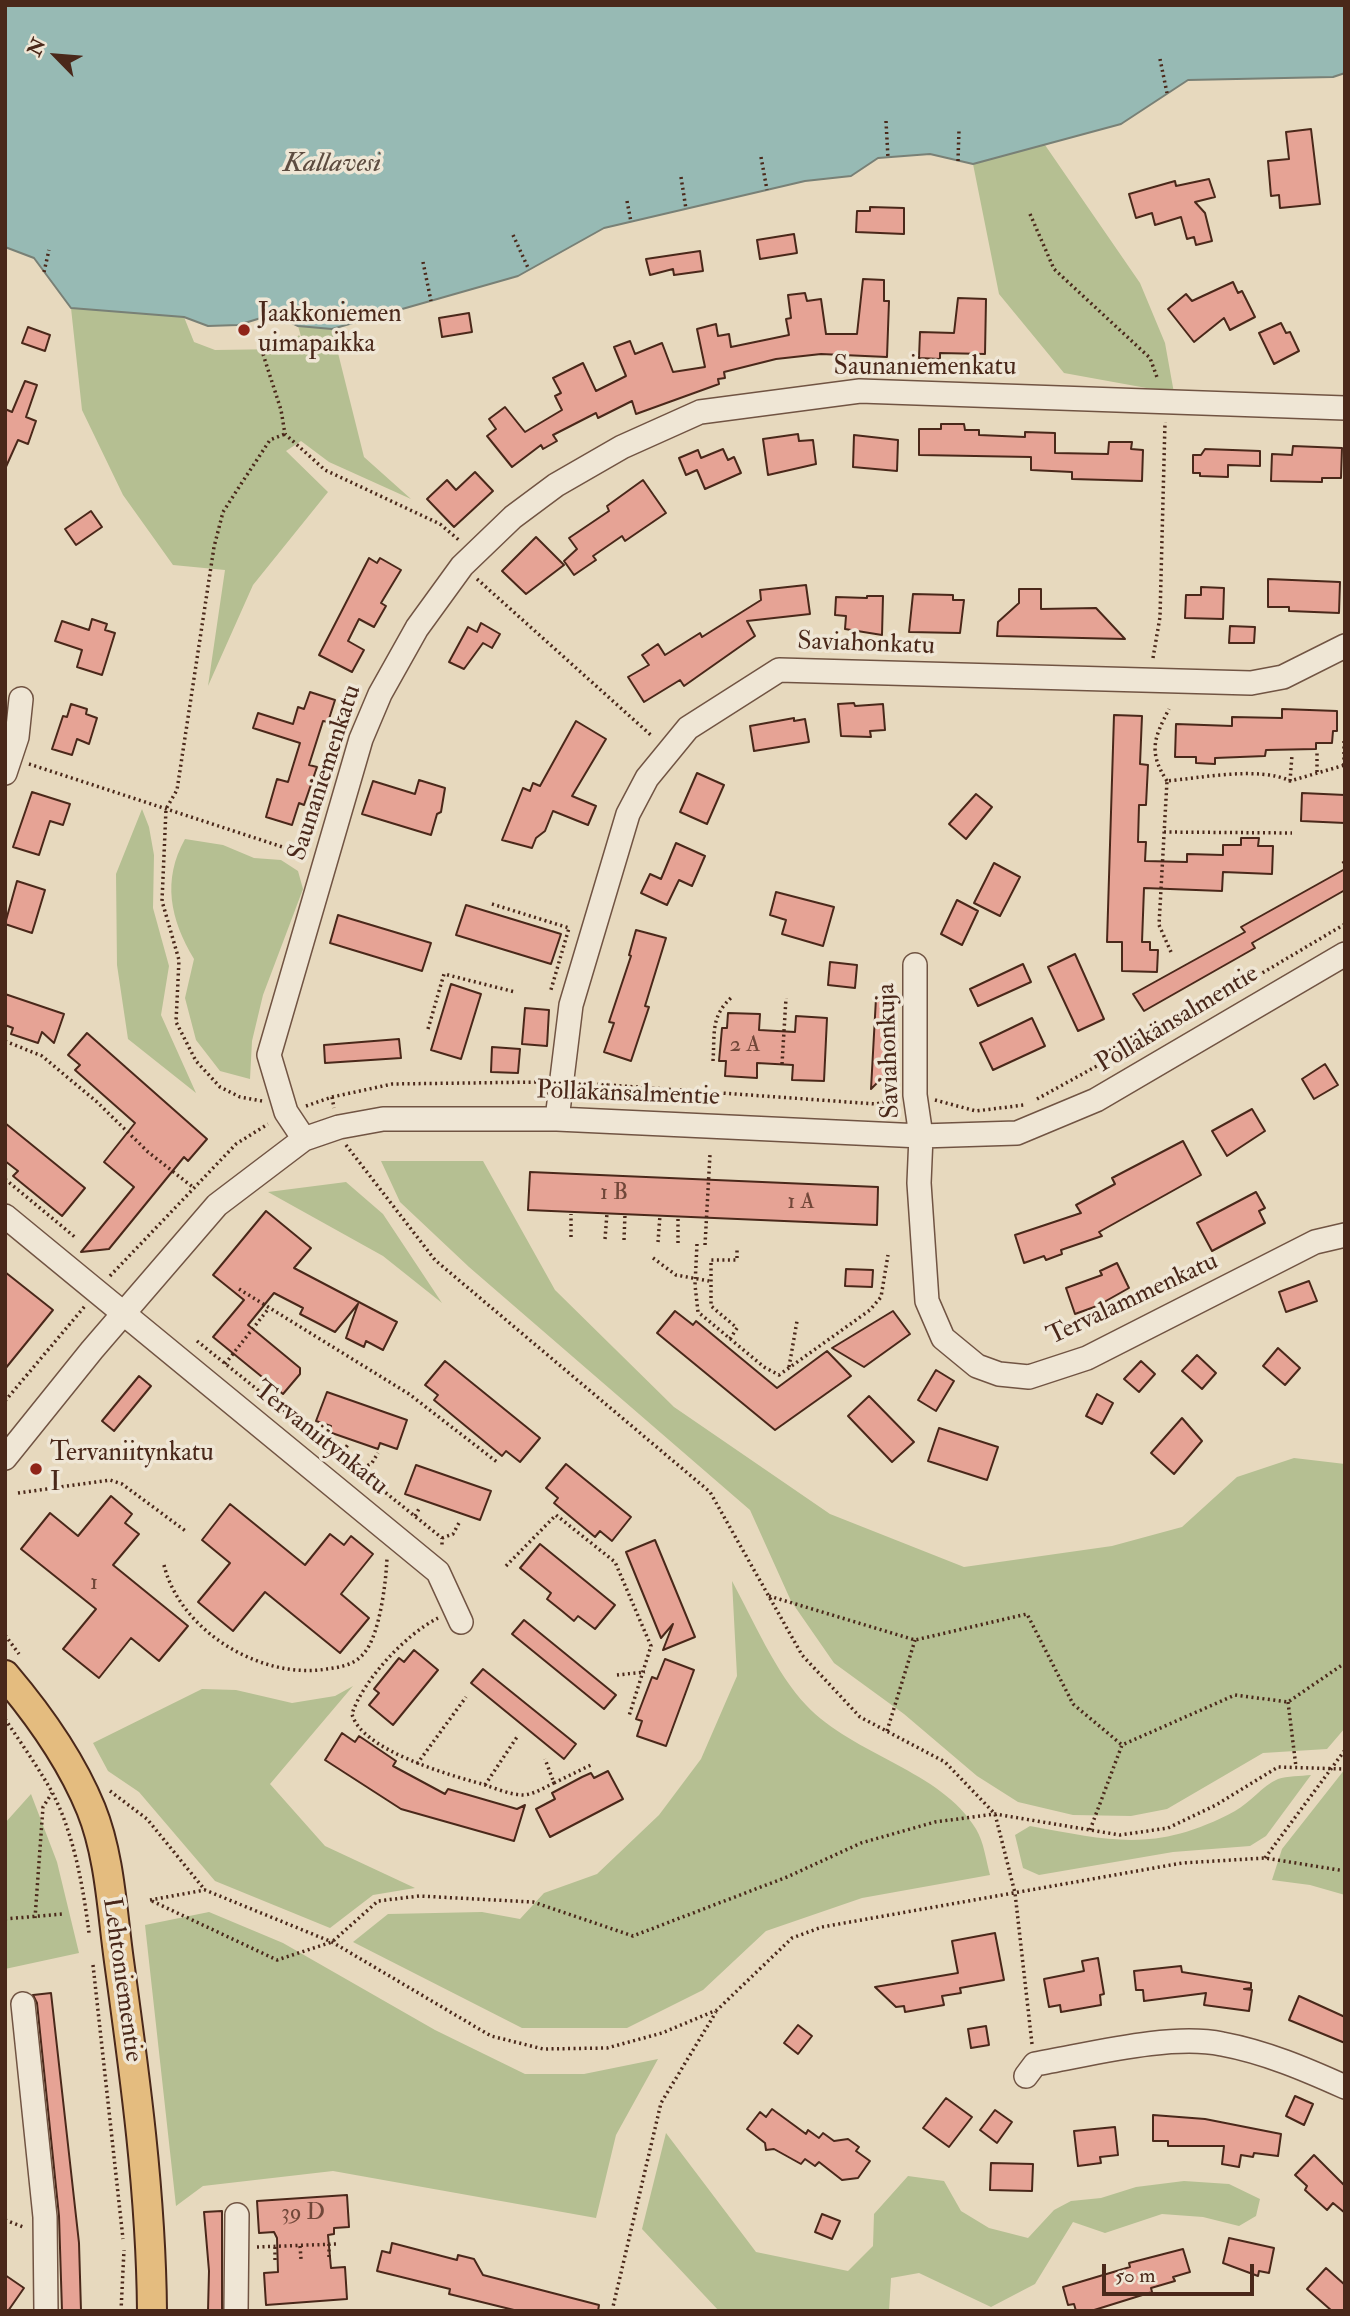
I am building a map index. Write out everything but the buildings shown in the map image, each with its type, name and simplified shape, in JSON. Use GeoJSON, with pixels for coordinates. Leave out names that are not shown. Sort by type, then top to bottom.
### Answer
{"type":"FeatureCollection","features":[{"type":"Feature","properties":{"kind":"main road","name":"Lehtoniementie"},"geometry":{"type":"LineString","coordinates":[[15,1669],[60,1747],[91,1810],[103,1853],[130,2041],[151,2228],[152,2311]]}},
{"type":"Feature","properties":{"kind":"street","name":"Saunaniemenkatu"},"geometry":{"type":"LineString","coordinates":[[304,1139],[286,1112],[269,1055],[361,739],[380,694],[417,628],[468,560],[513,517],[556,485],[622,447],[700,412],[860,391],[1345,408]]}},
{"type":"Feature","properties":{"kind":"street","name":"Saviahonkatu"},"geometry":{"type":"LineString","coordinates":[[557,1119],[571,1004],[628,814],[648,778],[688,728],[779,670],[1251,683],[1283,677],[1345,646]]}},
{"type":"Feature","properties":{"kind":"street"},"geometry":{"type":"LineString","coordinates":[[8,765],[17,737],[22,699]]}},
{"type":"Feature","properties":{"kind":"street","name":"Pölläkänsalmentie"},"geometry":{"type":"LineString","coordinates":[[5,1458],[217,1205],[304,1139],[339,1127],[383,1119],[557,1119],[920,1136],[1017,1133],[1096,1100],[1345,954]]}},
{"type":"Feature","properties":{"kind":"street","name":"Saviahonkuja"},"geometry":{"type":"LineString","coordinates":[[915,965],[915,1095],[920,1136]]}},
{"type":"Feature","properties":{"kind":"street","name":"Tervalammenkatu"},"geometry":{"type":"LineString","coordinates":[[920,1136],[919,1183],[927,1301],[943,1339],[977,1366],[999,1374],[1029,1377],[1087,1358],[1315,1242],[1345,1235]]}},
{"type":"Feature","properties":{"kind":"street","name":"Tervaniitynkatu"},"geometry":{"type":"LineString","coordinates":[[5,1216],[429,1564],[438,1572],[458,1615]]}},
{"type":"Feature","properties":{"kind":"street"},"geometry":{"type":"LineString","coordinates":[[23,2004],[45,2217],[46,2311]]}},
{"type":"Feature","properties":{"kind":"street"},"geometry":{"type":"LineString","coordinates":[[1030,2070],[1153,2043],[1220,2043],[1292,2063],[1345,2087]]}},
{"type":"Feature","properties":{"kind":"street"},"geometry":{"type":"LineString","coordinates":[[236,2311],[237,2215]]}},
{"type":"Feature","properties":{"kind":"path"},"geometry":{"type":"LineString","coordinates":[[1160,59],[1167,93]]}},
{"type":"Feature","properties":{"kind":"path"},"geometry":{"type":"LineString","coordinates":[[886,121],[888,158]]}},
{"type":"Feature","properties":{"kind":"path"},"geometry":{"type":"LineString","coordinates":[[958,161],[959,130]]}},
{"type":"Feature","properties":{"kind":"path"},"geometry":{"type":"LineString","coordinates":[[761,157],[767,190]]}},
{"type":"Feature","properties":{"kind":"path"},"geometry":{"type":"LineString","coordinates":[[681,177],[686,209]]}},
{"type":"Feature","properties":{"kind":"path"},"geometry":{"type":"LineString","coordinates":[[627,201],[631,222]]}},
{"type":"Feature","properties":{"kind":"path"},"geometry":{"type":"LineString","coordinates":[[1030,214],[1054,269],[1150,358],[1165,402],[1160,617],[1149,681]]}},
{"type":"Feature","properties":{"kind":"path"},"geometry":{"type":"LineString","coordinates":[[513,235],[529,270]]}},
{"type":"Feature","properties":{"kind":"path"},"geometry":{"type":"LineString","coordinates":[[44,272],[48,250]]}},
{"type":"Feature","properties":{"kind":"path"},"geometry":{"type":"LineString","coordinates":[[423,262],[431,301]]}},
{"type":"Feature","properties":{"kind":"path"},"geometry":{"type":"LineString","coordinates":[[263,354],[281,410],[285,434],[324,470],[440,524],[468,560],[670,752]]}},
{"type":"Feature","properties":{"kind":"path"},"geometry":{"type":"LineString","coordinates":[[281,1096],[261,1101],[220,1087],[196,1062],[176,1023],[179,960],[162,901],[166,809],[177,790],[214,547],[223,512],[270,440],[285,434]]}},
{"type":"Feature","properties":{"kind":"path"},"geometry":{"type":"LineString","coordinates":[[1169,709],[1157,732],[1155,762],[1167,781],[1159,925],[1171,952]]}},
{"type":"Feature","properties":{"kind":"path"},"geometry":{"type":"LineString","coordinates":[[1167,781],[1238,774],[1281,776],[1290,781],[1344,765],[1344,738]]}},
{"type":"Feature","properties":{"kind":"path"},"geometry":{"type":"LineString","coordinates":[[1317,753],[1317,772]]}},
{"type":"Feature","properties":{"kind":"path"},"geometry":{"type":"LineString","coordinates":[[1290,781],[1292,755]]}},
{"type":"Feature","properties":{"kind":"path"},"geometry":{"type":"LineString","coordinates":[[8,765],[166,809],[326,861]]}},
{"type":"Feature","properties":{"kind":"path"},"geometry":{"type":"LineString","coordinates":[[1164,832],[1292,833]]}},
{"type":"Feature","properties":{"kind":"path"},"geometry":{"type":"LineString","coordinates":[[492,904],[569,928],[550,993]]}},
{"type":"Feature","properties":{"kind":"path"},"geometry":{"type":"LineString","coordinates":[[332,1097],[392,1084],[561,1082],[876,1104],[915,1095],[976,1111],[1025,1105],[1215,1001],[1345,924]]}},
{"type":"Feature","properties":{"kind":"path"},"geometry":{"type":"LineString","coordinates":[[428,1029],[444,974],[515,992]]}},
{"type":"Feature","properties":{"kind":"path"},"geometry":{"type":"LineString","coordinates":[[713,1061],[715,1017],[720,1007],[733,996]]}},
{"type":"Feature","properties":{"kind":"path"},"geometry":{"type":"LineString","coordinates":[[782,1064],[786,998]]}},
{"type":"Feature","properties":{"kind":"path"},"geometry":{"type":"LineString","coordinates":[[5,1041],[42,1056],[97,1102],[148,1152],[194,1188]]}},
{"type":"Feature","properties":{"kind":"path"},"geometry":{"type":"LineString","coordinates":[[339,1127],[348,1151],[435,1260],[710,1492],[802,1655],[860,1717],[945,1762],[995,1814],[1015,1893],[1030,2070]]}},
{"type":"Feature","properties":{"kind":"path"},"geometry":{"type":"LineString","coordinates":[[705,1245],[710,1154]]}},
{"type":"Feature","properties":{"kind":"path"},"geometry":{"type":"LineString","coordinates":[[5,1179],[76,1238]]}},
{"type":"Feature","properties":{"kind":"path"},"geometry":{"type":"LineString","coordinates":[[605,1239],[607,1213]]}},
{"type":"Feature","properties":{"kind":"path"},"geometry":{"type":"LineString","coordinates":[[571,1214],[571,1237]]}},
{"type":"Feature","properties":{"kind":"path"},"geometry":{"type":"LineString","coordinates":[[624,1240],[625,1214]]}},
{"type":"Feature","properties":{"kind":"path"},"geometry":{"type":"LineString","coordinates":[[658,1242],[660,1215]]}},
{"type":"Feature","properties":{"kind":"path"},"geometry":{"type":"LineString","coordinates":[[678,1216],[678,1243]]}},
{"type":"Feature","properties":{"kind":"path"},"geometry":{"type":"LineString","coordinates":[[698,1244],[695,1279],[695,1306],[698,1312],[764,1367],[779,1375],[842,1332],[876,1304],[885,1285],[888,1255]]}},
{"type":"Feature","properties":{"kind":"path"},"geometry":{"type":"LineString","coordinates":[[730,1339],[737,1328],[711,1306],[709,1280],[711,1260],[737,1259],[737,1247]]}},
{"type":"Feature","properties":{"kind":"path"},"geometry":{"type":"LineString","coordinates":[[653,1258],[668,1271],[709,1280]]}},
{"type":"Feature","properties":{"kind":"path"},"geometry":{"type":"LineString","coordinates":[[239,1289],[409,1394],[497,1462]]}},
{"type":"Feature","properties":{"kind":"path"},"geometry":{"type":"LineString","coordinates":[[225,1364],[269,1307]]}},
{"type":"Feature","properties":{"kind":"path"},"geometry":{"type":"LineString","coordinates":[[789,1368],[797,1321]]}},
{"type":"Feature","properties":{"kind":"path"},"geometry":{"type":"LineString","coordinates":[[197,1341],[442,1538],[443,1545],[429,1564]]}},
{"type":"Feature","properties":{"kind":"path"},"geometry":{"type":"LineString","coordinates":[[340,1456],[349,1443]]}},
{"type":"Feature","properties":{"kind":"path"},"geometry":{"type":"LineString","coordinates":[[358,1471],[372,1464],[378,1453]]}},
{"type":"Feature","properties":{"kind":"path"},"geometry":{"type":"LineString","coordinates":[[18,1493],[110,1480],[122,1484],[187,1532]]}},
{"type":"Feature","properties":{"kind":"path"},"geometry":{"type":"LineString","coordinates":[[415,1516],[420,1507]]}},
{"type":"Feature","properties":{"kind":"path"},"geometry":{"type":"LineString","coordinates":[[506,1566],[555,1515],[615,1562],[651,1646],[629,1716]]}},
{"type":"Feature","properties":{"kind":"path"},"geometry":{"type":"LineString","coordinates":[[442,1538],[453,1534],[459,1523]]}},
{"type":"Feature","properties":{"kind":"path"},"geometry":{"type":"LineString","coordinates":[[164,1565],[169,1584],[181,1602],[218,1640],[241,1656],[276,1669],[309,1672],[349,1665],[365,1653],[374,1635],[383,1593],[387,1548],[395,1537]]}},
{"type":"Feature","properties":{"kind":"path"},"geometry":{"type":"LineString","coordinates":[[769,1596],[915,1640],[1027,1614],[1073,1704],[1122,1745]]}},
{"type":"Feature","properties":{"kind":"path"},"geometry":{"type":"LineString","coordinates":[[458,1615],[407,1639],[364,1691],[352,1714],[355,1724],[367,1735],[416,1764],[524,1795],[593,1764]]}},
{"type":"Feature","properties":{"kind":"path"},"geometry":{"type":"LineString","coordinates":[[5,1635],[15,1669]]}},
{"type":"Feature","properties":{"kind":"path"},"geometry":{"type":"LineString","coordinates":[[887,1731],[915,1640]]}},
{"type":"Feature","properties":{"kind":"path"},"geometry":{"type":"LineString","coordinates":[[1090,1830],[1122,1745],[1235,1695],[1288,1702],[1345,1663]]}},
{"type":"Feature","properties":{"kind":"path"},"geometry":{"type":"LineString","coordinates":[[617,1675],[645,1672]]}},
{"type":"Feature","properties":{"kind":"path"},"geometry":{"type":"LineString","coordinates":[[416,1764],[466,1697]]}},
{"type":"Feature","properties":{"kind":"path"},"geometry":{"type":"LineString","coordinates":[[1288,1702],[1296,1768]]}},
{"type":"Feature","properties":{"kind":"path"},"geometry":{"type":"LineString","coordinates":[[5,1719],[52,1793],[66,1829],[85,1896],[89,1935]]}},
{"type":"Feature","properties":{"kind":"path"},"geometry":{"type":"LineString","coordinates":[[485,1785],[517,1737]]}},
{"type":"Feature","properties":{"kind":"path"},"geometry":{"type":"LineString","coordinates":[[1265,1858],[1345,1750]]}},
{"type":"Feature","properties":{"kind":"path"},"geometry":{"type":"LineString","coordinates":[[545,1759],[554,1783]]}},
{"type":"Feature","properties":{"kind":"path"},"geometry":{"type":"LineString","coordinates":[[205,1890],[150,1900],[277,1961],[332,1941],[379,1901],[419,1896],[533,1902],[633,1936],[787,1877],[861,1843],[935,1822],[995,1814],[1120,1835],[1168,1828],[1216,1805],[1278,1767],[1345,1769]]}},
{"type":"Feature","properties":{"kind":"path"},"geometry":{"type":"LineString","coordinates":[[107,1788],[147,1819],[205,1890],[332,1941],[491,2036],[543,2049],[607,2048],[662,2033],[717,2010]]}},
{"type":"Feature","properties":{"kind":"path"},"geometry":{"type":"LineString","coordinates":[[35,1918],[43,1807],[52,1793]]}},
{"type":"Feature","properties":{"kind":"path"},"geometry":{"type":"LineString","coordinates":[[612,2311],[661,2103],[717,2010],[792,1938],[822,1927],[1182,1863],[1265,1858],[1345,1871]]}},
{"type":"Feature","properties":{"kind":"path"},"geometry":{"type":"LineString","coordinates":[[5,1919],[62,1914]]}},
{"type":"Feature","properties":{"kind":"path"},"geometry":{"type":"LineString","coordinates":[[93,1961],[124,2248],[121,2311]]}},
{"type":"Feature","properties":{"kind":"path"},"geometry":{"type":"LineString","coordinates":[[237,2248],[336,2244]]}},
{"type":"Feature","properties":{"kind":"path"},"geometry":{"type":"LineString","coordinates":[[329,2245],[330,2258]]}},
{"type":"Feature","properties":{"kind":"path"},"geometry":{"type":"LineString","coordinates":[[300,2246],[301,2259]]}},
{"type":"Feature","properties":{"kind":"path"},"geometry":{"type":"LineString","coordinates":[[275,2247],[275,2261]]}},
{"type":"Feature","properties":{"kind":"green space"},"geometry":{"type":"Polygon","coordinates":[[[1045,145],[1140,283],[1165,343],[1174,393],[1064,373],[999,294],[973,164],[1045,145]]]}},
{"type":"Feature","properties":{"kind":"green space"},"geometry":{"type":"Polygon","coordinates":[[[71,308],[184,317],[194,342],[215,350],[285,349],[299,335],[302,340],[298,326],[332,329],[364,457],[411,499],[329,462],[301,441],[286,451],[328,492],[253,585],[208,686],[225,570],[173,565],[123,495],[82,410],[71,308]]]}},
{"type":"Feature","properties":{"kind":"green space"},"geometry":{"type":"Polygon","coordinates":[[[142,809],[149,827],[154,855],[153,908],[169,966],[161,1015],[196,1093],[128,1039],[117,965],[116,874],[142,809]]]}},
{"type":"Feature","properties":{"kind":"green space"},"geometry":{"type":"Polygon","coordinates":[[[185,839],[223,845],[254,858],[281,860],[298,871],[303,889],[263,995],[252,1041],[250,1079],[220,1071],[196,1040],[185,998],[194,959],[179,929],[171,884],[173,869],[185,839]]]}},
{"type":"Feature","properties":{"kind":"green space"},"geometry":{"type":"Polygon","coordinates":[[[381,1161],[483,1161],[555,1290],[674,1407],[830,1514],[964,1567],[1112,1546],[1182,1527],[1237,1477],[1294,1458],[1345,1464],[1345,1728],[1327,1749],[1263,1753],[1167,1809],[1131,1816],[1073,1815],[1018,1802],[977,1776],[904,1714],[834,1663],[791,1601],[750,1510],[469,1267],[400,1202],[381,1161]]]}},
{"type":"Feature","properties":{"kind":"green space"},"geometry":{"type":"Polygon","coordinates":[[[346,1182],[383,1214],[442,1303],[383,1256],[268,1192],[346,1182]]]}},
{"type":"Feature","properties":{"kind":"green space"},"geometry":{"type":"Polygon","coordinates":[[[732,1581],[775,1662],[795,1693],[826,1723],[919,1777],[961,1809],[979,1834],[990,1875],[862,1898],[766,1931],[703,1990],[627,2028],[522,2028],[353,1942],[388,1914],[482,1912],[520,1919],[544,1893],[597,1874],[659,1815],[701,1759],[737,1676],[732,1581]]]}},
{"type":"Feature","properties":{"kind":"green space"},"geometry":{"type":"Polygon","coordinates":[[[353,1686],[270,1784],[325,1846],[415,1888],[373,1895],[330,1928],[215,1881],[139,1792],[108,1771],[93,1743],[202,1689],[236,1690],[292,1703],[335,1696],[353,1686]]]}},
{"type":"Feature","properties":{"kind":"green space"},"geometry":{"type":"Polygon","coordinates":[[[1345,1769],[1345,1895],[1310,1885],[1272,1880],[1282,1849],[1345,1769]]]}},
{"type":"Feature","properties":{"kind":"green space"},"geometry":{"type":"Polygon","coordinates":[[[1311,1775],[1266,1836],[1250,1846],[1173,1852],[1039,1875],[1023,1868],[1015,1835],[1030,1826],[1110,1839],[1157,1838],[1182,1833],[1235,1811],[1278,1779],[1311,1775]]]}},
{"type":"Feature","properties":{"kind":"green space"},"geometry":{"type":"Polygon","coordinates":[[[31,1794],[57,1862],[79,1953],[5,1969],[5,1823],[31,1794]]]}},
{"type":"Feature","properties":{"kind":"green space"},"geometry":{"type":"Polygon","coordinates":[[[209,1912],[283,1943],[435,2030],[525,2074],[584,2074],[658,2059],[616,2135],[596,2218],[333,2171],[203,2186],[176,2206],[145,1925],[209,1912]]]}},
{"type":"Feature","properties":{"kind":"green space"},"geometry":{"type":"Polygon","coordinates":[[[666,2133],[756,2252],[848,2271],[873,2246],[874,2214],[908,2176],[944,2181],[961,2211],[989,2228],[1028,2238],[1054,2210],[1071,2201],[1101,2198],[1136,2187],[1184,2181],[1229,2184],[1260,2199],[1256,2216],[1239,2226],[1203,2217],[1162,2214],[1105,2233],[1073,2222],[1035,2284],[991,2307],[919,2273],[891,2278],[889,2311],[719,2311],[642,2229],[666,2133]]]}},
{"type":"Feature","properties":{"kind":"water","name":"Kallavesi"},"geometry":{"type":"Polygon","coordinates":[[[5,5],[1345,5],[1345,73],[1333,77],[1188,80],[1121,124],[973,164],[930,154],[878,158],[851,176],[805,181],[604,228],[518,276],[332,329],[298,326],[274,314],[238,325],[208,326],[184,317],[71,308],[34,258],[5,247],[5,5]]]}},
{"type":"Feature","properties":{"kind":"place","name":"Jaakkoniemen uimapaikka"},"geometry":{"type":"Point","coordinates":[244,330]}},
{"type":"Feature","properties":{"kind":"place","name":"Tervaniitynkatu I"},"geometry":{"type":"Point","coordinates":[36,1469]}}]}
